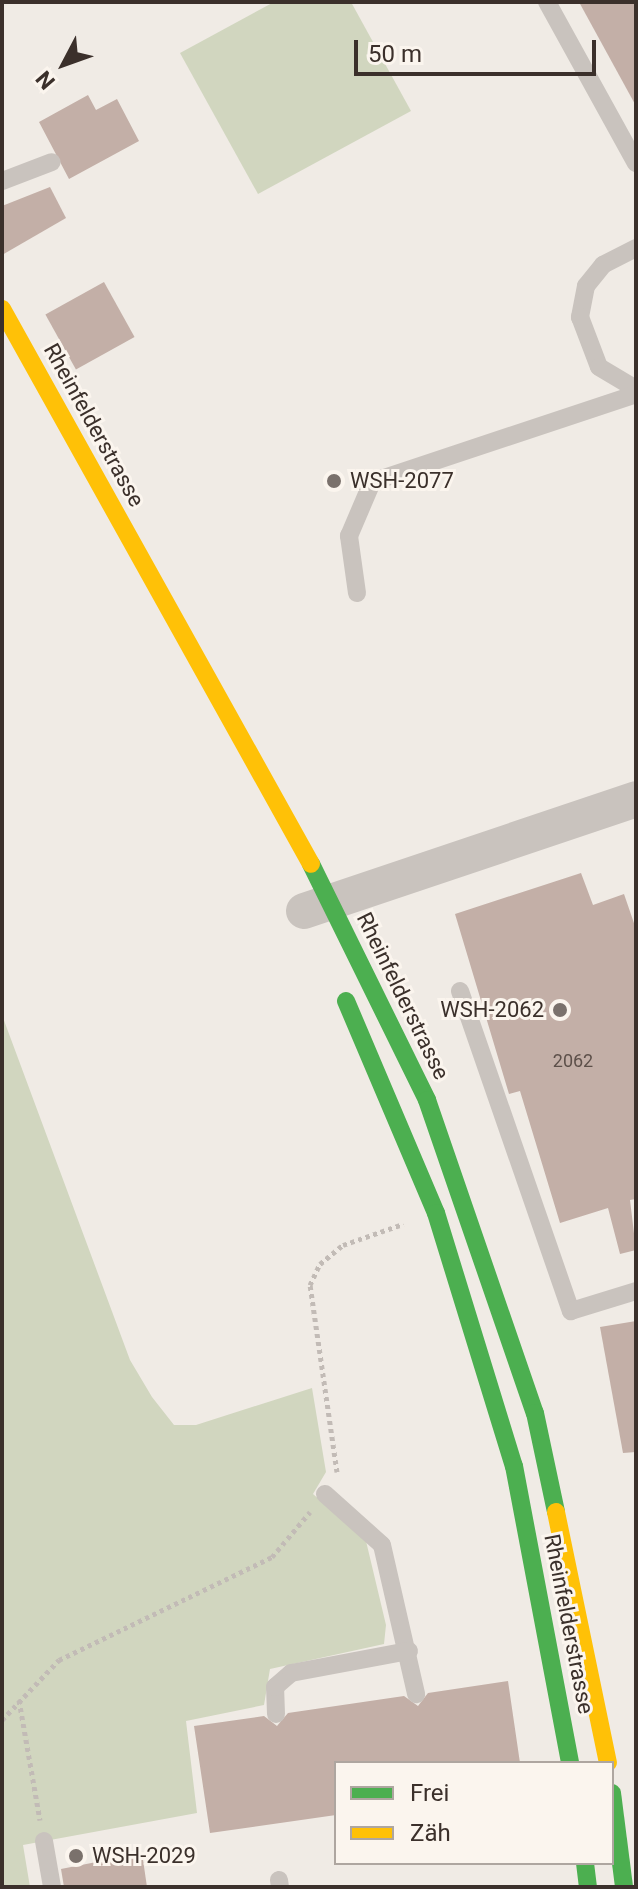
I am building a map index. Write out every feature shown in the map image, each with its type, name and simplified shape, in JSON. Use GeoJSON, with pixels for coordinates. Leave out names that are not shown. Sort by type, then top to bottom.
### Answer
{"type":"FeatureCollection","features":[{"type":"Feature","properties":{"kind":"main road","name":"Rheinfelderstrasse"},"geometry":{"type":"LineString","coordinates":[[2,309],[312,911],[427,1100],[485,1255],[535,1413],[608,1761]]}},
{"type":"Feature","properties":{"kind":"main road","name":"Rheinfelderstrasse"},"geometry":{"type":"LineString","coordinates":[[335,975],[436,1213],[514,1466],[570,1761]]}},
{"type":"Feature","properties":{"kind":"main road"},"geometry":{"type":"LineString","coordinates":[[614,1809],[624,1887]]}},
{"type":"Feature","properties":{"kind":"main road"},"geometry":{"type":"LineString","coordinates":[[585,1865],[588,1887]]}},
{"type":"Feature","properties":{"kind":"street"},"geometry":{"type":"LineString","coordinates":[[312,911],[636,799]]}},
{"type":"Feature","properties":{"kind":"lane"},"geometry":{"type":"LineString","coordinates":[[547,2],[631,140],[636,163]]}},
{"type":"Feature","properties":{"kind":"lane"},"geometry":{"type":"LineString","coordinates":[[2,181],[52,162]]}},
{"type":"Feature","properties":{"kind":"lane"},"geometry":{"type":"LineString","coordinates":[[636,248],[603,265],[586,286],[580,317],[599,367],[636,392]]}},
{"type":"Feature","properties":{"kind":"lane"},"geometry":{"type":"LineString","coordinates":[[357,593],[349,536],[372,482],[636,392]]}},
{"type":"Feature","properties":{"kind":"lane"},"geometry":{"type":"LineString","coordinates":[[460,991],[571,1311],[636,1291]]}},
{"type":"Feature","properties":{"kind":"lane"},"geometry":{"type":"LineString","coordinates":[[325,1494],[382,1545],[409,1651],[416,1694]]}},
{"type":"Feature","properties":{"kind":"lane"},"geometry":{"type":"LineString","coordinates":[[276,1714],[275,1687],[291,1673],[409,1651]]}},
{"type":"Feature","properties":{"kind":"lane"},"geometry":{"type":"LineString","coordinates":[[44,1841],[52,1887]]}},
{"type":"Feature","properties":{"kind":"path"},"geometry":{"type":"LineString","coordinates":[[2,1720],[59,1660],[272,1557],[338,1479],[310,1285],[320,1264],[343,1245],[436,1213]]}},
{"type":"Feature","properties":{"kind":"path"},"geometry":{"type":"LineString","coordinates":[[19,1699],[44,1841]]}},
{"type":"Feature","properties":{"kind":"green space"},"geometry":{"type":"Polygon","coordinates":[[[274,2],[351,2],[411,111],[258,194],[180,53],[274,2]]]}},
{"type":"Feature","properties":{"kind":"green space"},"geometry":{"type":"Polygon","coordinates":[[[2,1015],[130,1360],[152,1397],[174,1425],[196,1425],[312,1388],[326,1472],[313,1494],[366,1541],[386,1625],[384,1644],[270,1669],[264,1705],[186,1721],[197,1813],[23,1845],[30,1887],[2,1887],[2,1015]]]}},
{"type":"Feature","properties":{"kind":"building"},"geometry":{"type":"Polygon","coordinates":[[[579,2],[636,2],[636,106],[579,2]]]}},
{"type":"Feature","properties":{"kind":"building"},"geometry":{"type":"Polygon","coordinates":[[[88,95],[96,110],[117,99],[139,141],[69,179],[39,122],[88,95]]]}},
{"type":"Feature","properties":{"kind":"building"},"geometry":{"type":"Polygon","coordinates":[[[50,187],[66,218],[2,255],[2,206],[50,187]]]}},
{"type":"Feature","properties":{"kind":"building"},"geometry":{"type":"Polygon","coordinates":[[[104,282],[135,337],[76,370],[45,314],[104,282]]]}},
{"type":"Feature","properties":{"kind":"building","name":"WSH-2062"},"geometry":{"type":"Polygon","coordinates":[[[581,873],[593,905],[624,894],[636,929],[636,1199],[630,1200],[636,1250],[620,1254],[608,1208],[560,1223],[520,1091],[509,1094],[455,914],[581,873]]]}},
{"type":"Feature","properties":{"kind":"building"},"geometry":{"type":"Polygon","coordinates":[[[636,1321],[636,1452],[623,1453],[600,1327],[636,1321]]]}},
{"type":"Feature","properties":{"kind":"building"},"geometry":{"type":"Polygon","coordinates":[[[508,1681],[520,1761],[334,1761],[334,1815],[210,1833],[194,1726],[264,1716],[277,1726],[288,1713],[404,1696],[418,1706],[428,1693],[508,1681]]]}},
{"type":"Feature","properties":{"kind":"building"},"geometry":{"type":"Polygon","coordinates":[[[142,1853],[147,1887],[64,1887],[61,1869],[142,1853]]]}},
{"type":"Feature","properties":{"kind":"traffic: fast"},"geometry":{"type":"LineString","coordinates":[[311,864],[427,1100],[535,1413],[556,1512]]}},
{"type":"Feature","properties":{"kind":"traffic: fast"},"geometry":{"type":"LineString","coordinates":[[346,1001],[436,1213],[514,1466],[570,1761]]}},
{"type":"Feature","properties":{"kind":"traffic: fast"},"geometry":{"type":"LineString","coordinates":[[614,1809],[624,1887]]}},
{"type":"Feature","properties":{"kind":"traffic: fast"},"geometry":{"type":"LineString","coordinates":[[585,1865],[588,1887]]}},
{"type":"Feature","properties":{"kind":"traffic: slow"},"geometry":{"type":"LineString","coordinates":[[2,309],[311,864]]}},
{"type":"Feature","properties":{"kind":"traffic: slow"},"geometry":{"type":"LineString","coordinates":[[556,1512],[608,1761]]}},
{"type":"Feature","properties":{"kind":"place","name":"WSH-2077"},"geometry":{"type":"Point","coordinates":[334,481]}},
{"type":"Feature","properties":{"kind":"place","name":"WSH-2062"},"geometry":{"type":"Point","coordinates":[560,1010]}},
{"type":"Feature","properties":{"kind":"place","name":"WSH-2029"},"geometry":{"type":"Point","coordinates":[76,1856]}}]}
